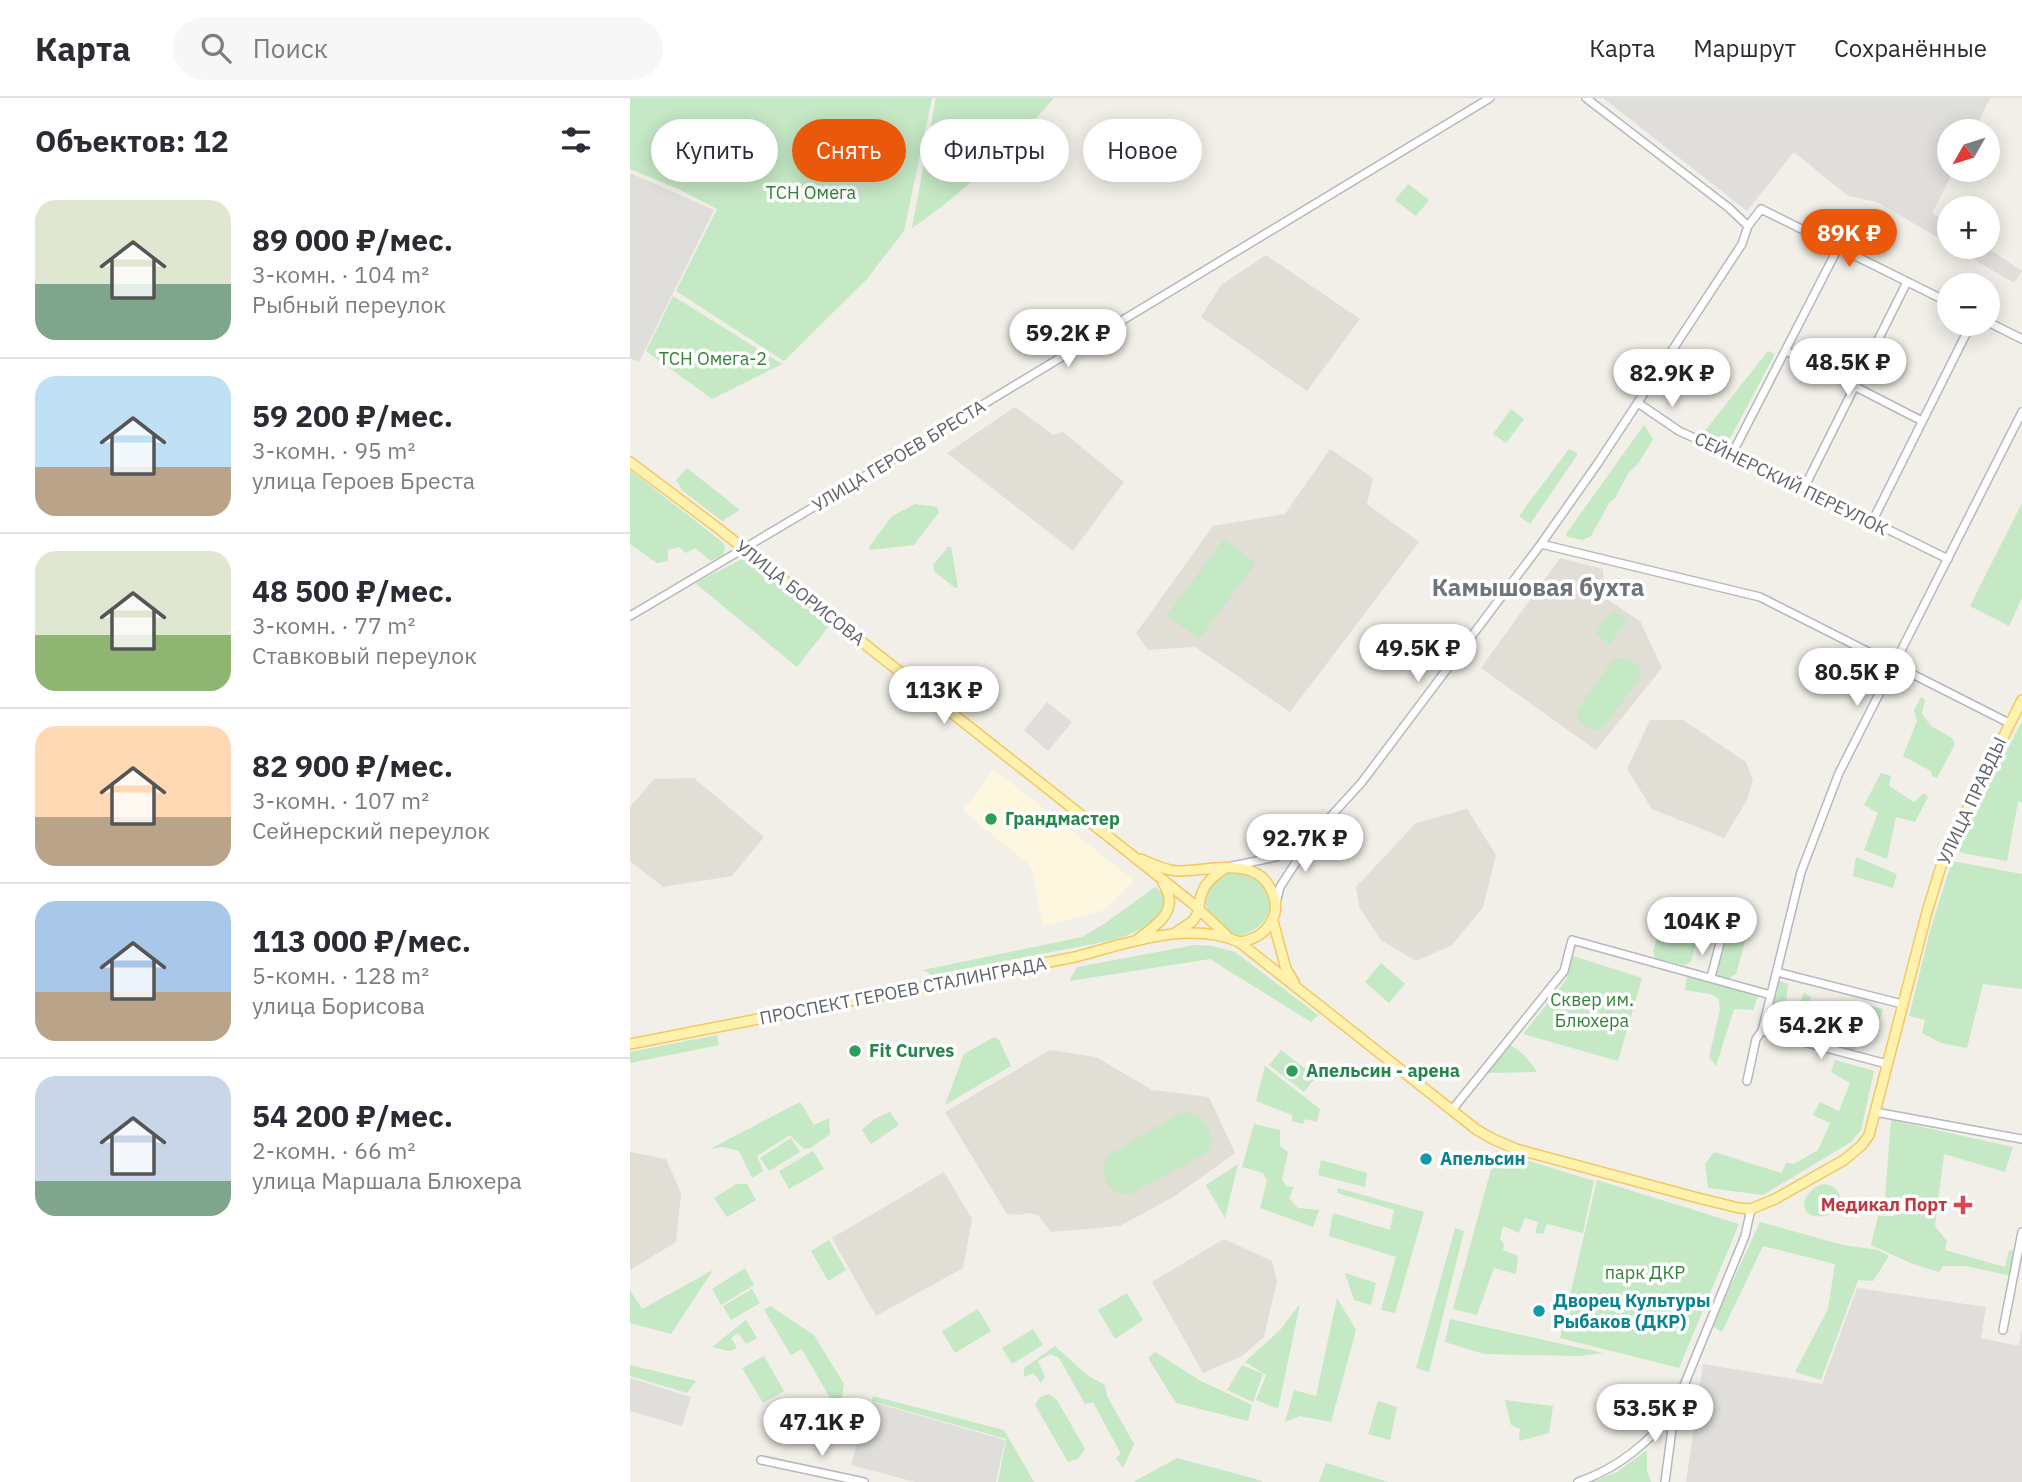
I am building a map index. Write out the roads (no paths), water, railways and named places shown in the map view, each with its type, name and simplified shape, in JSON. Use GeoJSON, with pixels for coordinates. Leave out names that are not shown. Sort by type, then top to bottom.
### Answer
{"type":"FeatureCollection","features":[{"type":"Feature","properties":{"kind":"main road","name":"УЛИЦА БОРИСОВА"},"geometry":{"type":"LineString","coordinates":[[630,462],[744,549],[1199,911]]}},
{"type":"Feature","properties":{"kind":"main road","name":"УЛИЦА ПРАВДЫ"},"geometry":{"type":"LineString","coordinates":[[1751,1209],[1801,1186],[1856,1151],[1869,1135],[1902,1004],[1945,853],[2022,700]]}},
{"type":"Feature","properties":{"kind":"main road","name":"УЛИЦА БОРИСОВА"},"geometry":{"type":"LineString","coordinates":[[1133,856],[1158,867],[1176,871],[1226,868]]}},
{"type":"Feature","properties":{"kind":"main road"},"geometry":{"type":"LineString","coordinates":[[1175,934],[1194,921],[1199,911],[1199,899],[1212,877],[1226,868],[1248,869],[1265,880],[1276,903],[1273,921],[1265,932],[1252,940],[1238,942]]}},
{"type":"Feature","properties":{"kind":"main road"},"geometry":{"type":"LineString","coordinates":[[1136,941],[1163,918],[1171,904],[1168,891],[1160,878]]}},
{"type":"Feature","properties":{"kind":"main road"},"geometry":{"type":"LineString","coordinates":[[1199,911],[1228,937]]}},
{"type":"Feature","properties":{"kind":"main road","name":"ПРОСПЕКТ ГЕРОЕВ СТАЛИНГРАДА"},"geometry":{"type":"LineString","coordinates":[[1273,921],[1286,969],[1296,987]]}},
{"type":"Feature","properties":{"kind":"main road","name":"ПРОСПЕКТ ГЕРОЕВ СТАЛИНГРАДА"},"geometry":{"type":"LineString","coordinates":[[630,1044],[1075,957],[1175,934],[1228,937],[1493,1139],[1516,1149],[1698,1198],[1751,1209]]}},
{"type":"Feature","properties":{"kind":"street","name":"УЛИЦА ГЕРОЕВ БРЕСТА"},"geometry":{"type":"LineString","coordinates":[[630,616],[1490,98]]}},
{"type":"Feature","properties":{"kind":"street"},"geometry":{"type":"LineString","coordinates":[[1586,98],[1729,208],[1748,226]]}},
{"type":"Feature","properties":{"kind":"street"},"geometry":{"type":"LineString","coordinates":[[1276,903],[1280,887],[1313,836],[1362,782],[1541,544],[1742,244],[1748,226],[1761,209],[1937,297]]}},
{"type":"Feature","properties":{"kind":"street"},"geometry":{"type":"LineString","coordinates":[[1732,454],[1838,248]]}},
{"type":"Feature","properties":{"kind":"street"},"geometry":{"type":"LineString","coordinates":[[1804,488],[1907,282]]}},
{"type":"Feature","properties":{"kind":"street"},"geometry":{"type":"LineString","coordinates":[[2000,328],[2022,339]]}},
{"type":"Feature","properties":{"kind":"street"},"geometry":{"type":"LineString","coordinates":[[1872,522],[1965,336]]}},
{"type":"Feature","properties":{"kind":"street"},"geometry":{"type":"LineString","coordinates":[[1786,351],[1922,421]]}},
{"type":"Feature","properties":{"kind":"street","name":"СЕЙНЕРСКИЙ ПЕРЕУЛОК"},"geometry":{"type":"LineString","coordinates":[[1637,403],[1679,431],[1804,488],[1948,559]]}},
{"type":"Feature","properties":{"kind":"street"},"geometry":{"type":"LineString","coordinates":[[1747,1081],[1801,872],[1839,773],[2022,412]]}},
{"type":"Feature","properties":{"kind":"street"},"geometry":{"type":"LineString","coordinates":[[1541,544],[1760,597],[2009,723]]}},
{"type":"Feature","properties":{"kind":"street"},"geometry":{"type":"LineString","coordinates":[[1226,868],[1276,857],[1313,836]]}},
{"type":"Feature","properties":{"kind":"street"},"geometry":{"type":"LineString","coordinates":[[1452,1110],[1564,971],[1572,940],[1771,995]]}},
{"type":"Feature","properties":{"kind":"street"},"geometry":{"type":"LineString","coordinates":[[1711,977],[1720,943]]}},
{"type":"Feature","properties":{"kind":"street"},"geometry":{"type":"LineString","coordinates":[[1777,972],[1902,1004]]}},
{"type":"Feature","properties":{"kind":"street"},"geometry":{"type":"LineString","coordinates":[[1762,1031],[1887,1063]]}},
{"type":"Feature","properties":{"kind":"street"},"geometry":{"type":"LineString","coordinates":[[1875,1112],[2022,1139]]}},
{"type":"Feature","properties":{"kind":"street"},"geometry":{"type":"LineString","coordinates":[[1578,1482],[1621,1462],[1660,1429],[1674,1410],[1745,1236],[1751,1209]]}},
{"type":"Feature","properties":{"kind":"street"},"geometry":{"type":"LineString","coordinates":[[2003,1330],[2022,1232]]}},
{"type":"Feature","properties":{"kind":"street"},"geometry":{"type":"LineString","coordinates":[[1665,1482],[1674,1410]]}},
{"type":"Feature","properties":{"kind":"street"},"geometry":{"type":"LineString","coordinates":[[761,1460],[864,1482]]}},
{"type":"Feature","properties":{"kind":"place","name":"Грандмастер"},"geometry":{"type":"Point","coordinates":[991,819]}},
{"type":"Feature","properties":{"kind":"place","name":"Fit Curves"},"geometry":{"type":"Point","coordinates":[855,1051]}},
{"type":"Feature","properties":{"kind":"place","name":"Апельсин - арена"},"geometry":{"type":"Point","coordinates":[1292,1071]}},
{"type":"Feature","properties":{"kind":"place","name":"Апельсин"},"geometry":{"type":"Point","coordinates":[1426,1159]}},
{"type":"Feature","properties":{"kind":"place","name":"Медикал Порт"},"geometry":{"type":"Point","coordinates":[1963,1205]}},
{"type":"Feature","properties":{"kind":"place","name":"Дворец Культуры Рыбаков (ДКР)"},"geometry":{"type":"Point","coordinates":[1539,1311]}},
{"type":"Feature","properties":{"kind":"district","name":"Камышовая бухта"},"geometry":{"type":"Point","coordinates":[1538,588]}},
{"type":"Feature","properties":{"kind":"park label","name":"ТСН Омега"},"geometry":{"type":"Point","coordinates":[811,193]}},
{"type":"Feature","properties":{"kind":"park label","name":"ТСН Омега-2"},"geometry":{"type":"Point","coordinates":[713,359]}},
{"type":"Feature","properties":{"kind":"park label","name":"Сквер им. Блюхера"},"geometry":{"type":"Point","coordinates":[1592,1010]}},
{"type":"Feature","properties":{"kind":"park label","name":"парк ДКР"},"geometry":{"type":"Point","coordinates":[1645,1273]}}]}
